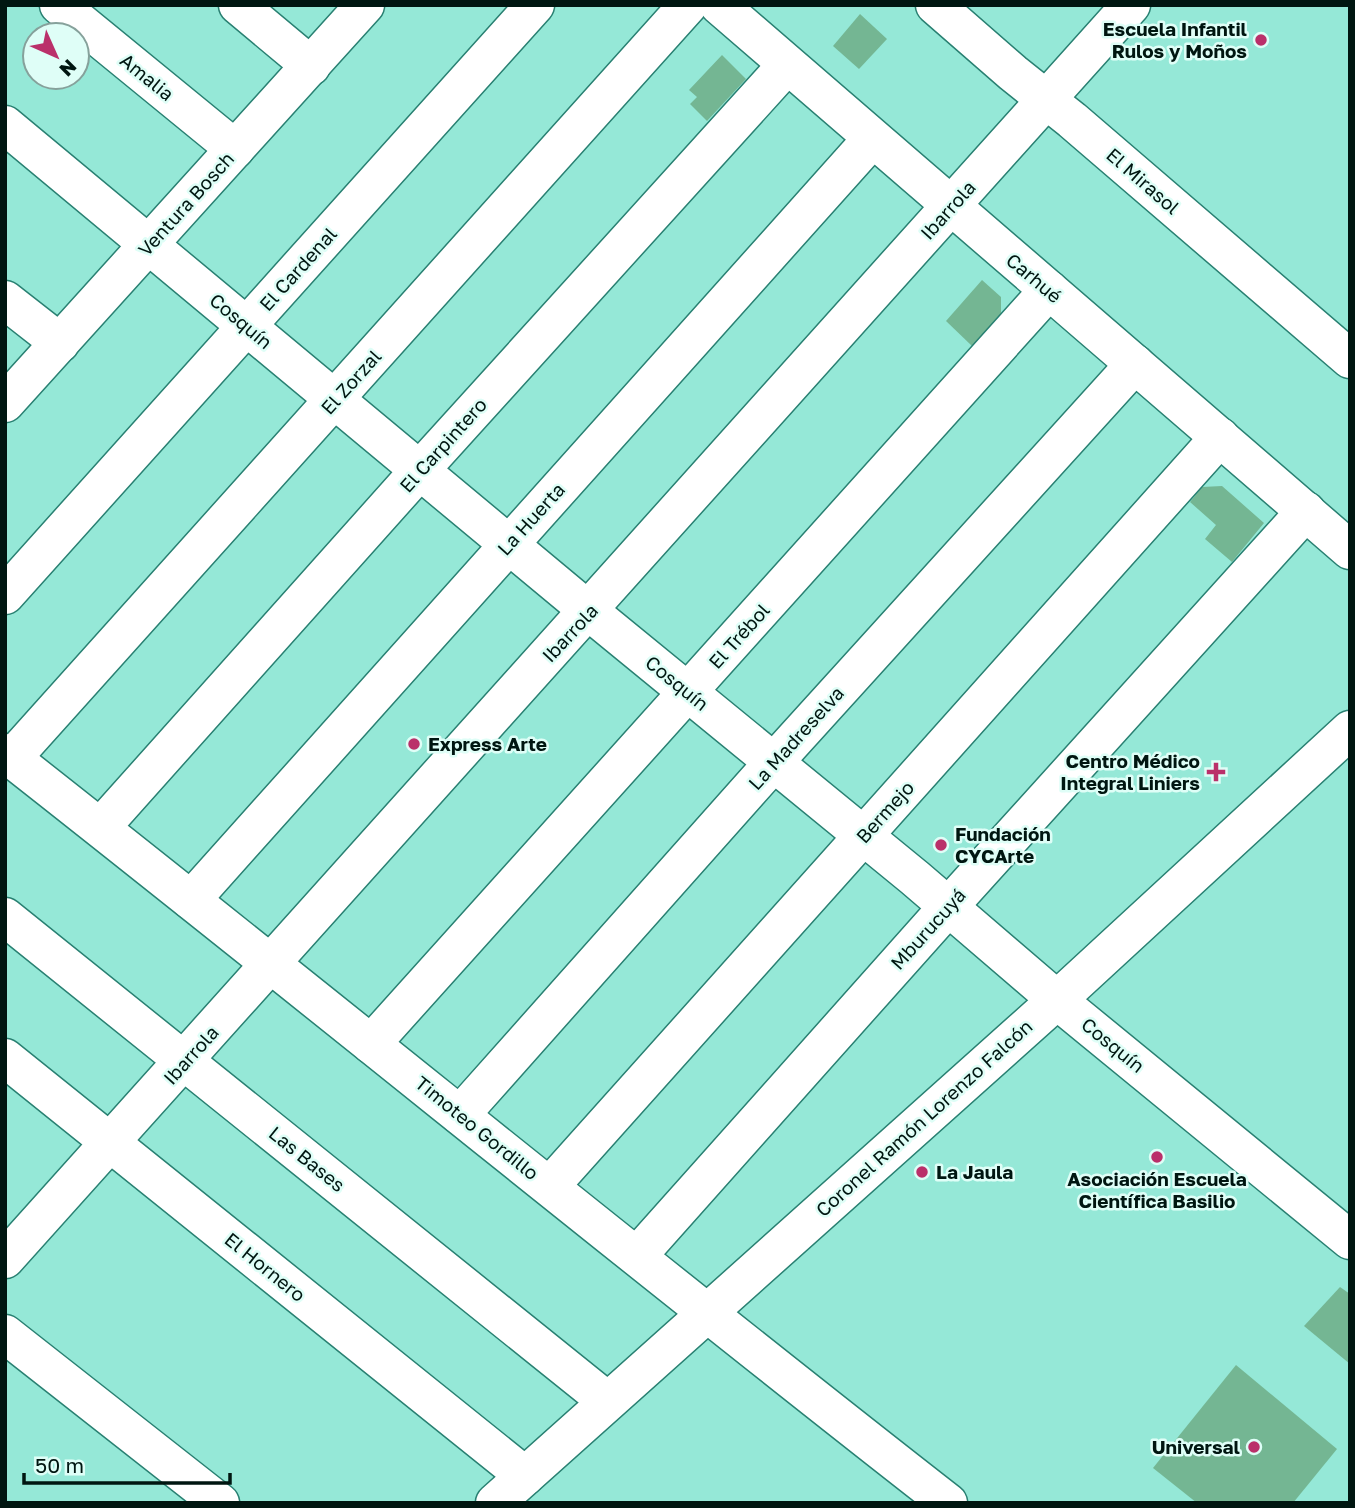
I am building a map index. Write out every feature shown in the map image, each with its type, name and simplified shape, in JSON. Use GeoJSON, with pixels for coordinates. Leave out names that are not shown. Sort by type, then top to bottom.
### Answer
{"type":"FeatureCollection","features":[{"type":"Feature","properties":{"kind":"street","name":"Amalia"},"geometry":{"type":"LineString","coordinates":[[59,5],[235,149]]}},
{"type":"Feature","properties":{"kind":"street"},"geometry":{"type":"LineString","coordinates":[[238,5],[311,66]]}},
{"type":"Feature","properties":{"kind":"street","name":"Ventura Bosch"},"geometry":{"type":"LineString","coordinates":[[5,403],[365,5]]}},
{"type":"Feature","properties":{"kind":"street","name":"El Cardenal"},"geometry":{"type":"LineString","coordinates":[[5,595],[535,5]]}},
{"type":"Feature","properties":{"kind":"street","name":"El Zorzal"},"geometry":{"type":"LineString","coordinates":[[9,755],[336,399],[688,5]]}},
{"type":"Feature","properties":{"kind":"street","name":"Carhué"},"geometry":{"type":"LineString","coordinates":[[719,5],[1350,550]]}},
{"type":"Feature","properties":{"kind":"street","name":"El Mirasol"},"geometry":{"type":"LineString","coordinates":[[935,5],[1350,359]]}},
{"type":"Feature","properties":{"kind":"street","name":"Ibarrola"},"geometry":{"type":"LineString","coordinates":[[5,1259],[590,612],[1131,5]]}},
{"type":"Feature","properties":{"kind":"street","name":"El Carpintero"},"geometry":{"type":"LineString","coordinates":[[101,827],[787,65]]}},
{"type":"Feature","properties":{"kind":"street","name":"Cosquín"},"geometry":{"type":"LineString","coordinates":[[5,125],[1057,1000],[1350,1240]]}},
{"type":"Feature","properties":{"kind":"street","name":"La Huerta"},"geometry":{"type":"LineString","coordinates":[[191,900],[872,139]]}},
{"type":"Feature","properties":{"kind":"street","name":"El Trébol"},"geometry":{"type":"LineString","coordinates":[[371,1044],[1049,290]]}},
{"type":"Feature","properties":{"kind":"street"},"geometry":{"type":"LineString","coordinates":[[5,300],[60,343]]}},
{"type":"Feature","properties":{"kind":"street","name":"La Madreselva"},"geometry":{"type":"LineString","coordinates":[[460,1115],[774,762],[1135,364]]}},
{"type":"Feature","properties":{"kind":"street","name":"Bermejo"},"geometry":{"type":"LineString","coordinates":[[550,1186],[1220,437]]}},
{"type":"Feature","properties":{"kind":"street","name":"Mburucuyá"},"geometry":{"type":"LineString","coordinates":[[637,1256],[1306,511]]}},
{"type":"Feature","properties":{"kind":"street","name":"Coronel Ramón Lorenzo Falcón"},"geometry":{"type":"LineString","coordinates":[[495,1503],[1057,1000],[1350,730]]}},
{"type":"Feature","properties":{"kind":"street","name":"Timoteo Gordillo"},"geometry":{"type":"LineString","coordinates":[[9,755],[947,1502]]}},
{"type":"Feature","properties":{"kind":"street","name":"Las Bases"},"geometry":{"type":"LineString","coordinates":[[5,917],[607,1401]]}},
{"type":"Feature","properties":{"kind":"street","name":"El Hornero"},"geometry":{"type":"LineString","coordinates":[[5,1058],[525,1476]]}},
{"type":"Feature","properties":{"kind":"street"},"geometry":{"type":"LineString","coordinates":[[5,1334],[220,1503]]}},
{"type":"Feature","properties":{"kind":"building"},"geometry":{"type":"Polygon","coordinates":[[[860,14],[887,39],[859,69],[833,46],[860,14]]]}},
{"type":"Feature","properties":{"kind":"building"},"geometry":{"type":"Polygon","coordinates":[[[722,55],[746,79],[707,121],[690,104],[697,97],[689,90],[722,55]]]}},
{"type":"Feature","properties":{"kind":"building"},"geometry":{"type":"Polygon","coordinates":[[[982,280],[1001,297],[1001,316],[972,346],[946,321],[982,280]]]}},
{"type":"Feature","properties":{"kind":"building"},"geometry":{"type":"Polygon","coordinates":[[[1222,486],[1264,523],[1232,562],[1205,539],[1216,525],[1190,502],[1202,487],[1222,486]]]}},
{"type":"Feature","properties":{"kind":"building"},"geometry":{"type":"Polygon","coordinates":[[[1340,1287],[1350,1294],[1350,1364],[1304,1326],[1340,1287]]]}},
{"type":"Feature","properties":{"kind":"building"},"geometry":{"type":"Polygon","coordinates":[[[1236,1365],[1337,1449],[1293,1503],[1197,1503],[1153,1468],[1236,1365]]]}},
{"type":"Feature","properties":{"kind":"place","name":"Escuela Infantil Rulos y Moños"},"geometry":{"type":"Point","coordinates":[1261,40]}},
{"type":"Feature","properties":{"kind":"place","name":"Express Arte"},"geometry":{"type":"Point","coordinates":[414,744]}},
{"type":"Feature","properties":{"kind":"place","name":"Centro Médico Integral Liniers"},"geometry":{"type":"Point","coordinates":[1216,772]}},
{"type":"Feature","properties":{"kind":"place","name":"Fundación CYCArte"},"geometry":{"type":"Point","coordinates":[941,845]}},
{"type":"Feature","properties":{"kind":"place","name":"Asociación Escuela Científica Basilio"},"geometry":{"type":"Point","coordinates":[1157,1157]}},
{"type":"Feature","properties":{"kind":"place","name":"La Jaula"},"geometry":{"type":"Point","coordinates":[922,1172]}},
{"type":"Feature","properties":{"kind":"place","name":"Universal"},"geometry":{"type":"Point","coordinates":[1254,1447]}}]}
